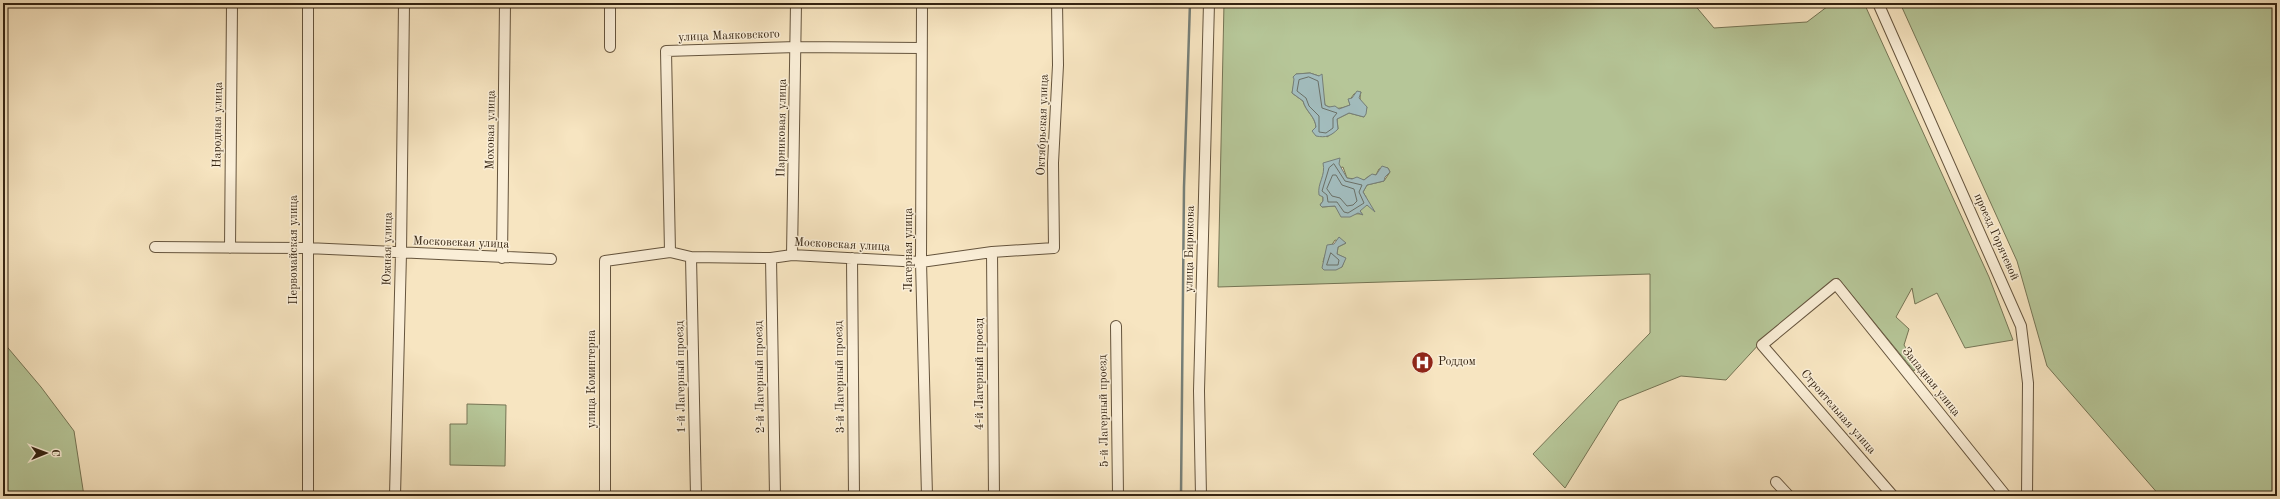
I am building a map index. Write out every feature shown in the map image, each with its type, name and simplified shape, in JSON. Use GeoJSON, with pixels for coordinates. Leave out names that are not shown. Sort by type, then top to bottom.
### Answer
{"type":"FeatureCollection","features":[{"type":"Feature","properties":{"kind":"street","name":"Народная улица"},"geometry":{"type":"LineString","coordinates":[[230,248],[232,3]]}},
{"type":"Feature","properties":{"kind":"street","name":"Первомайская улица"},"geometry":{"type":"LineString","coordinates":[[308,3],[308,496]]}},
{"type":"Feature","properties":{"kind":"street","name":"Южная улица"},"geometry":{"type":"LineString","coordinates":[[395,496],[401,253],[404,3]]}},
{"type":"Feature","properties":{"kind":"street","name":"Моховая улица"},"geometry":{"type":"LineString","coordinates":[[502,258],[505,3]]}},
{"type":"Feature","properties":{"kind":"street"},"geometry":{"type":"LineString","coordinates":[[610,3],[610,47]]}},
{"type":"Feature","properties":{"kind":"street","name":"Парниковая улица"},"geometry":{"type":"LineString","coordinates":[[792,254],[797,47],[796,3]]}},
{"type":"Feature","properties":{"kind":"street","name":"Лагерная улица"},"geometry":{"type":"LineString","coordinates":[[922,3],[921,262],[927,496]]}},
{"type":"Feature","properties":{"kind":"street","name":"Октябрьская улица"},"geometry":{"type":"LineString","coordinates":[[1054,248],[1053,163],[1058,65],[1057,3]]}},
{"type":"Feature","properties":{"kind":"street","name":"улица Бирюкова"},"geometry":{"type":"LineString","coordinates":[[1201,496],[1199,391],[1209,3]]}},
{"type":"Feature","properties":{"kind":"street","name":"проезд Горячевой"},"geometry":{"type":"LineString","coordinates":[[1878,3],[2020,326],[2028,383],[2027,496]]}},
{"type":"Feature","properties":{"kind":"street","name":"улица Маяковского"},"geometry":{"type":"LineString","coordinates":[[670,252],[666,51],[797,47],[921,48]]}},
{"type":"Feature","properties":{"kind":"street","name":"Московская улица"},"geometry":{"type":"LineString","coordinates":[[155,247],[307,248],[502,258],[551,259]]}},
{"type":"Feature","properties":{"kind":"street","name":"Московская улица"},"geometry":{"type":"LineString","coordinates":[[606,261],[670,252],[691,257],[771,258],[792,254],[921,262],[992,252],[1054,248]]}},
{"type":"Feature","properties":{"kind":"street","name":"4-й Лагерный проезд"},"geometry":{"type":"LineString","coordinates":[[992,252],[994,496]]}},
{"type":"Feature","properties":{"kind":"street","name":"1-й Лагерный проезд"},"geometry":{"type":"LineString","coordinates":[[691,257],[696,496]]}},
{"type":"Feature","properties":{"kind":"street","name":"2-й Лагерный проезд"},"geometry":{"type":"LineString","coordinates":[[771,258],[775,496]]}},
{"type":"Feature","properties":{"kind":"street","name":"3-й Лагерный проезд"},"geometry":{"type":"LineString","coordinates":[[852,258],[854,496]]}},
{"type":"Feature","properties":{"kind":"street","name":"улица Коминтерна"},"geometry":{"type":"LineString","coordinates":[[605,496],[606,261]]}},
{"type":"Feature","properties":{"kind":"street","name":"Строительная улица"},"geometry":{"type":"LineString","coordinates":[[1836,284],[1762,345],[1893,496]]}},
{"type":"Feature","properties":{"kind":"street","name":"Западная улица"},"geometry":{"type":"LineString","coordinates":[[1836,284],[2006,496]]}},
{"type":"Feature","properties":{"kind":"street","name":"5-й Лагерный проезд"},"geometry":{"type":"LineString","coordinates":[[1116,326],[1118,496]]}},
{"type":"Feature","properties":{"kind":"street"},"geometry":{"type":"LineString","coordinates":[[1776,482],[1789,496]]}},
{"type":"Feature","properties":{"kind":"green space"},"geometry":{"type":"Polygon","coordinates":[[[1224,3],[1693,3],[1714,28],[1807,22],[1832,3],[1864,3],[1989,277],[2013,340],[1965,348],[1937,293],[1915,304],[1912,288],[1896,317],[1909,329],[1904,345],[1917,366],[1914,371],[1838,278],[1773,329],[1726,380],[1681,376],[1619,401],[1565,488],[1533,454],[1650,333],[1650,274],[1218,287],[1224,3]],[[1310,73],[1296,74],[1292,93],[1303,101],[1314,120],[1316,127],[1327,137],[1338,129],[1337,119],[1349,113],[1364,117],[1367,107],[1361,101],[1361,92],[1354,94],[1349,101],[1350,105],[1337,108],[1328,107],[1325,105],[1319,76],[1310,73]],[[1343,167],[1325,171],[1323,177],[1323,201],[1320,205],[1322,207],[1335,206],[1340,213],[1362,214],[1360,211],[1366,197],[1363,192],[1367,185],[1384,181],[1390,172],[1388,168],[1379,169],[1376,175],[1369,176],[1364,180],[1347,178],[1343,167]],[[1335,240],[1325,255],[1323,262],[1342,267],[1345,258],[1337,254],[1338,247],[1346,243],[1335,240]]]}},
{"type":"Feature","properties":{"kind":"green space"},"geometry":{"type":"Polygon","coordinates":[[[1900,3],[2277,3],[2277,496],[2160,496],[2047,366],[2017,261],[1900,3]]]}},
{"type":"Feature","properties":{"kind":"green space"},"geometry":{"type":"Polygon","coordinates":[[[3,342],[41,387],[74,431],[84,496],[3,496],[3,342]]]}},
{"type":"Feature","properties":{"kind":"green space"},"geometry":{"type":"Polygon","coordinates":[[[467,404],[506,405],[505,466],[450,465],[450,424],[467,424],[467,404]]]}},
{"type":"Feature","properties":{"kind":"water"},"geometry":{"type":"Polygon","coordinates":[[[1310,73],[1319,76],[1322,74],[1325,105],[1329,107],[1335,106],[1339,109],[1350,105],[1348,99],[1352,98],[1357,91],[1361,92],[1359,98],[1367,107],[1364,117],[1349,113],[1337,119],[1338,129],[1333,133],[1326,137],[1316,136],[1312,131],[1316,127],[1314,120],[1303,101],[1292,93],[1293,77],[1296,74],[1310,73]]]}},
{"type":"Feature","properties":{"kind":"water"},"geometry":{"type":"Polygon","coordinates":[[[1340,158],[1339,164],[1347,178],[1352,179],[1357,177],[1364,180],[1372,174],[1376,175],[1382,166],[1388,168],[1390,172],[1385,177],[1384,181],[1367,185],[1363,192],[1375,212],[1367,205],[1360,211],[1363,215],[1358,213],[1350,217],[1341,217],[1335,206],[1322,207],[1320,205],[1323,201],[1323,197],[1319,195],[1319,187],[1324,168],[1323,163],[1340,158]]]}},
{"type":"Feature","properties":{"kind":"water"},"geometry":{"type":"Polygon","coordinates":[[[1339,237],[1346,243],[1338,247],[1337,254],[1346,258],[1342,267],[1336,270],[1324,270],[1322,268],[1327,245],[1334,244],[1339,237]]]}},
{"type":"Feature","properties":{"kind":"waterway"},"geometry":{"type":"LineString","coordinates":[[1181,496],[1184,187],[1190,3]]}},
{"type":"Feature","properties":{"kind":"place","name":"Роддом"},"geometry":{"type":"Point","coordinates":[1422,362]}}]}
